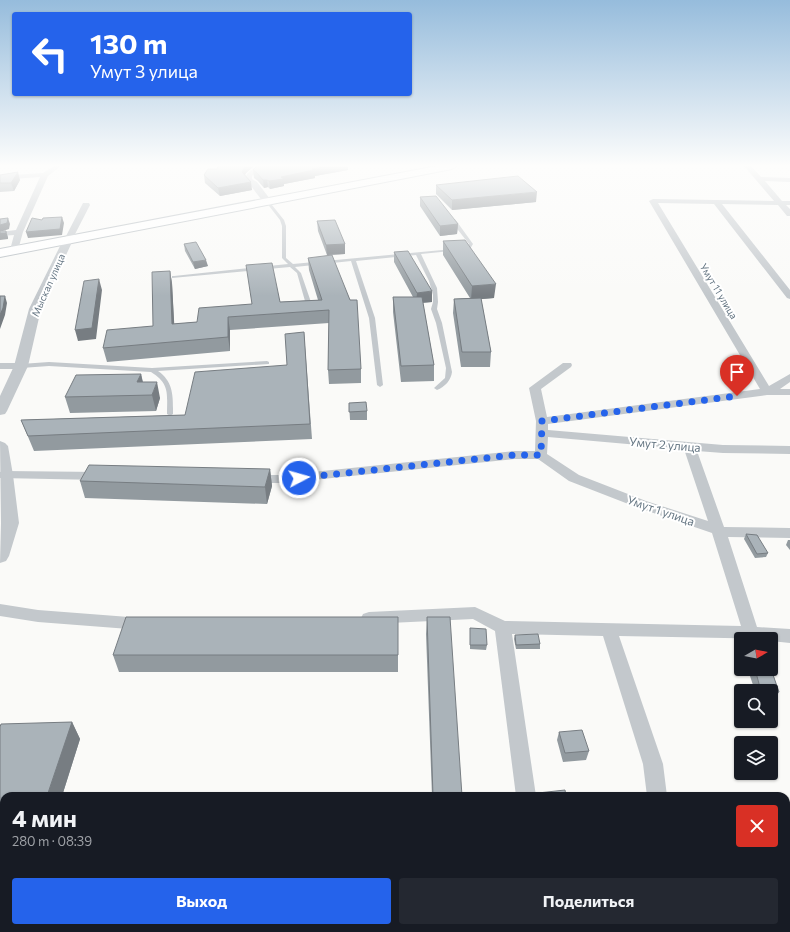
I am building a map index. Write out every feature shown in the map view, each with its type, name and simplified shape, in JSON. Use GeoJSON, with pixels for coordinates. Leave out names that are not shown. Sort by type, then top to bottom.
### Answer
{"type":"FeatureCollection","features":[{"type":"Feature","properties":{"kind":"main road"},"geometry":{"type":"LineString","coordinates":[[0,253],[224,209]]}},
{"type":"Feature","properties":{"kind":"street"},"geometry":{"type":"LineString","coordinates":[[14,250],[19,232],[29,209]]}},
{"type":"Feature","properties":{"kind":"street","name":"Мыскал улица"},"geometry":{"type":"LineString","coordinates":[[0,411],[21,366],[35,309],[84,209]]}},
{"type":"Feature","properties":{"kind":"street","name":"Умут 11 улица"},"geometry":{"type":"LineString","coordinates":[[658,209],[767,392]]}},
{"type":"Feature","properties":{"kind":"street"},"geometry":{"type":"LineString","coordinates":[[722,209],[790,296]]}},
{"type":"Feature","properties":{"kind":"street"},"geometry":{"type":"LineString","coordinates":[[0,234],[19,232]]}},
{"type":"Feature","properties":{"kind":"street"},"geometry":{"type":"LineString","coordinates":[[244,479],[284,479],[514,455],[541,455],[541,427],[535,388],[567,365]]}},
{"type":"Feature","properties":{"kind":"street"},"geometry":{"type":"LineString","coordinates":[[0,366],[21,366]]}},
{"type":"Feature","properties":{"kind":"street"},"geometry":{"type":"LineString","coordinates":[[767,392],[790,377]]}},
{"type":"Feature","properties":{"kind":"street"},"geometry":{"type":"LineString","coordinates":[[541,427],[767,392],[790,392]]}},
{"type":"Feature","properties":{"kind":"street","name":"Умут 2 улица"},"geometry":{"type":"LineString","coordinates":[[541,427],[689,446],[723,449],[790,450]]}},
{"type":"Feature","properties":{"kind":"street"},"geometry":{"type":"LineString","coordinates":[[0,446],[5,475],[10,523],[0,556]]}},
{"type":"Feature","properties":{"kind":"street"},"geometry":{"type":"LineString","coordinates":[[689,446],[718,529],[750,632]]}},
{"type":"Feature","properties":{"kind":"street","name":"Умут 1 улица"},"geometry":{"type":"LineString","coordinates":[[541,455],[574,478],[641,504],[725,532],[790,533]]}},
{"type":"Feature","properties":{"kind":"street"},"geometry":{"type":"LineString","coordinates":[[5,475],[116,477]]}},
{"type":"Feature","properties":{"kind":"street"},"geometry":{"type":"LineString","coordinates":[[0,610],[38,616],[156,625]]}},
{"type":"Feature","properties":{"kind":"street"},"geometry":{"type":"LineString","coordinates":[[356,618],[475,613],[503,627],[734,633]]}},
{"type":"Feature","properties":{"kind":"street"},"geometry":{"type":"LineString","coordinates":[[503,627],[525,792]]}},
{"type":"Feature","properties":{"kind":"street"},"geometry":{"type":"LineString","coordinates":[[609,630],[653,764],[656,792]]}},
{"type":"Feature","properties":{"kind":"street"},"geometry":{"type":"LineString","coordinates":[[778,635],[790,636]]}},
{"type":"Feature","properties":{"kind":"lane"},"geometry":{"type":"LineString","coordinates":[[274,209],[284,226],[284,258],[290,266],[299,273],[310,308]]}},
{"type":"Feature","properties":{"kind":"lane"},"geometry":{"type":"LineString","coordinates":[[174,277],[466,249],[471,245],[449,214]]}},
{"type":"Feature","properties":{"kind":"lane"},"geometry":{"type":"LineString","coordinates":[[418,253],[421,263],[436,291],[437,301],[434,309],[450,368],[449,379],[437,388]]}},
{"type":"Feature","properties":{"kind":"lane"},"geometry":{"type":"LineString","coordinates":[[353,259],[372,318],[380,384]]}},
{"type":"Feature","properties":{"kind":"lane"},"geometry":{"type":"LineString","coordinates":[[21,366],[49,364],[152,370],[267,363]]}},
{"type":"Feature","properties":{"kind":"lane"},"geometry":{"type":"LineString","coordinates":[[152,370],[162,376],[170,386],[170,414]]}},
{"type":"Feature","properties":{"kind":"building"},"geometry":{"type":"Polygon","coordinates":[[[429,209],[447,209],[458,224],[440,226],[429,209]]]}},
{"type":"Feature","properties":{"kind":"building"},"geometry":{"type":"Polygon","coordinates":[[[62,217],[60,229],[26,232],[32,218],[42,220],[43,218],[62,217]]]}},
{"type":"Feature","properties":{"kind":"building"},"geometry":{"type":"Polygon","coordinates":[[[8,218],[7,223],[0,225],[0,219],[8,218]]]}},
{"type":"Feature","properties":{"kind":"building"},"geometry":{"type":"Polygon","coordinates":[[[335,220],[345,244],[326,245],[317,221],[335,220]]]}},
{"type":"Feature","properties":{"kind":"building"},"geometry":{"type":"Polygon","coordinates":[[[0,231],[6,231],[6,233],[0,233],[0,231]]]}},
{"type":"Feature","properties":{"kind":"building"},"geometry":{"type":"Polygon","coordinates":[[[465,240],[496,284],[472,286],[443,241],[465,240]]]}},
{"type":"Feature","properties":{"kind":"building"},"geometry":{"type":"Polygon","coordinates":[[[196,242],[206,260],[193,262],[184,244],[196,242]]]}},
{"type":"Feature","properties":{"kind":"building"},"geometry":{"type":"Polygon","coordinates":[[[408,251],[432,291],[417,293],[394,252],[408,251]]]}},
{"type":"Feature","properties":{"kind":"building"},"geometry":{"type":"Polygon","coordinates":[[[332,255],[350,300],[357,300],[361,369],[328,370],[329,310],[228,317],[228,337],[103,348],[107,330],[153,326],[152,272],[170,271],[172,324],[197,322],[199,308],[252,304],[246,265],[272,263],[280,302],[322,300],[308,258],[332,255]]]}},
{"type":"Feature","properties":{"kind":"building"},"geometry":{"type":"Polygon","coordinates":[[[99,279],[92,328],[75,330],[84,281],[99,279]]]}},
{"type":"Feature","properties":{"kind":"building"},"geometry":{"type":"Polygon","coordinates":[[[0,296],[5,296],[0,315],[0,296]]]}},
{"type":"Feature","properties":{"kind":"building"},"geometry":{"type":"Polygon","coordinates":[[[393,297],[422,297],[434,365],[401,366],[393,297]]]}},
{"type":"Feature","properties":{"kind":"building"},"geometry":{"type":"Polygon","coordinates":[[[481,298],[491,352],[462,352],[454,299],[481,298]]]}},
{"type":"Feature","properties":{"kind":"building"},"geometry":{"type":"Polygon","coordinates":[[[304,332],[310,424],[28,436],[21,420],[185,415],[195,372],[287,365],[285,334],[304,332]]]}},
{"type":"Feature","properties":{"kind":"building"},"geometry":{"type":"Polygon","coordinates":[[[141,374],[137,382],[157,382],[152,395],[65,397],[76,375],[141,374]]]}},
{"type":"Feature","properties":{"kind":"building"},"geometry":{"type":"Polygon","coordinates":[[[366,402],[367,411],[349,412],[349,403],[366,402]]]}},
{"type":"Feature","properties":{"kind":"building"},"geometry":{"type":"Polygon","coordinates":[[[89,465],[270,469],[265,487],[80,481],[89,465]]]}},
{"type":"Feature","properties":{"kind":"building"},"geometry":{"type":"Polygon","coordinates":[[[746,534],[757,535],[768,553],[757,554],[746,534]]]}},
{"type":"Feature","properties":{"kind":"building"},"geometry":{"type":"Polygon","coordinates":[[[126,617],[398,617],[398,655],[113,655],[126,617]]]}},
{"type":"Feature","properties":{"kind":"building"},"geometry":{"type":"Polygon","coordinates":[[[427,617],[450,617],[462,792],[433,792],[427,617]]]}},
{"type":"Feature","properties":{"kind":"building"},"geometry":{"type":"Polygon","coordinates":[[[470,628],[486,629],[487,645],[470,645],[470,628]]]}},
{"type":"Feature","properties":{"kind":"building"},"geometry":{"type":"Polygon","coordinates":[[[538,634],[540,644],[516,645],[515,635],[538,634]]]}},
{"type":"Feature","properties":{"kind":"building"},"geometry":{"type":"Polygon","coordinates":[[[757,676],[773,676],[776,684],[759,684],[757,676]]]}},
{"type":"Feature","properties":{"kind":"building"},"geometry":{"type":"Polygon","coordinates":[[[72,722],[48,792],[0,792],[1,724],[72,722]]]}},
{"type":"Feature","properties":{"kind":"building"},"geometry":{"type":"Polygon","coordinates":[[[582,730],[589,751],[565,753],[559,732],[582,730]]]}},
{"type":"Feature","properties":{"kind":"building"},"geometry":{"type":"Polygon","coordinates":[[[565,790],[565,792],[547,792],[565,790]]]}},
{"type":"Feature","properties":{"kind":"route"},"geometry":{"type":"LineString","coordinates":[[299,478],[514,455],[541,455],[542,421],[737,396]]}}]}
